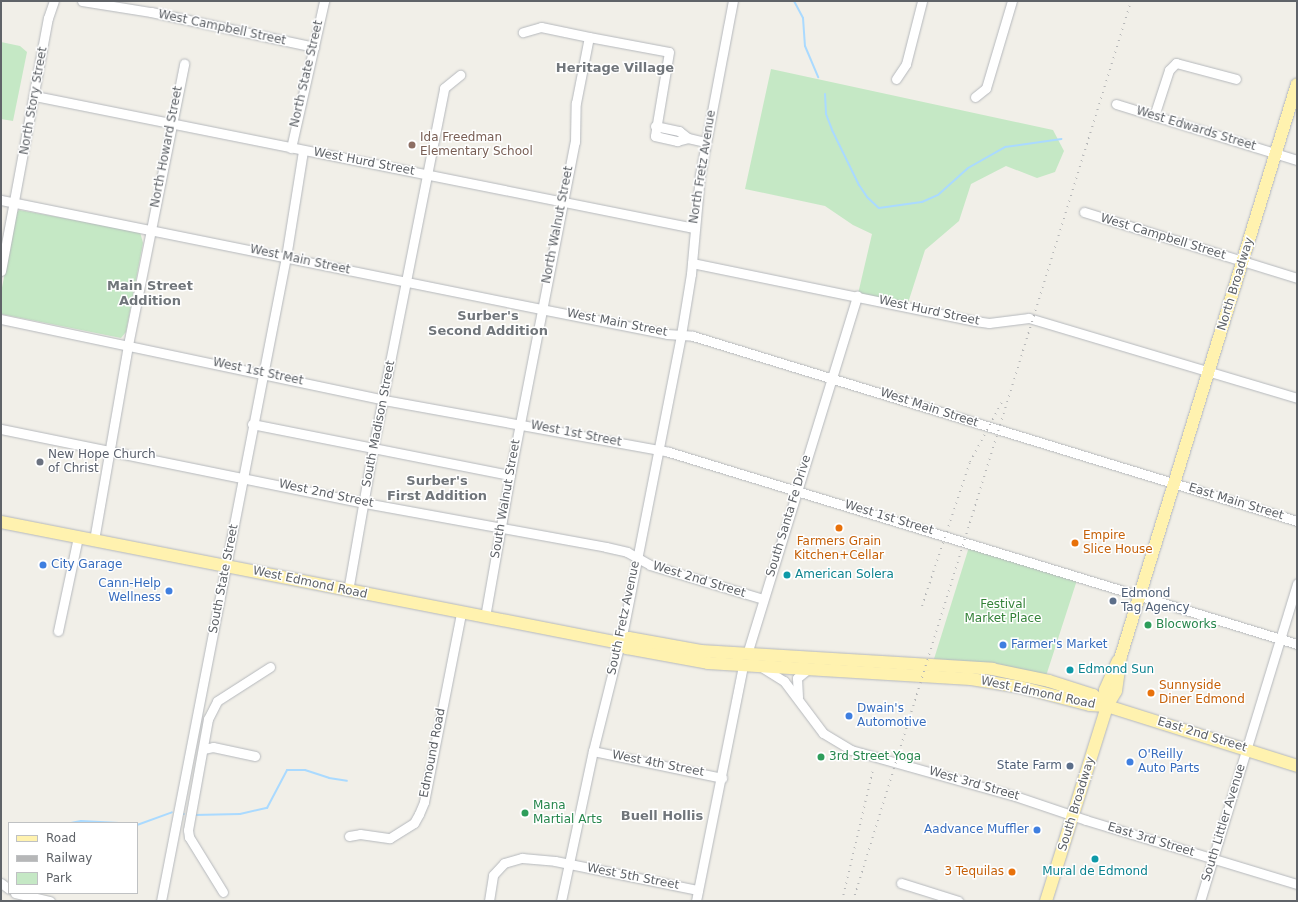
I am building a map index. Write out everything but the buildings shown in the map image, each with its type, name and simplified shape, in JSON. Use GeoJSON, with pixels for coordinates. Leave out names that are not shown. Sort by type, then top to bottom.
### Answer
{"type":"FeatureCollection","features":[{"type":"Feature","properties":{"kind":"main road","name":"North Broadway"},"geometry":{"type":"LineString","coordinates":[[1174,484],[1297,84]]}},
{"type":"Feature","properties":{"kind":"main road","name":"South Broadway"},"geometry":{"type":"LineString","coordinates":[[1046,901],[1107,706],[1116,692],[1121,656],[1174,484]]}},
{"type":"Feature","properties":{"kind":"main road","name":"West Edmond Road"},"geometry":{"type":"LineString","coordinates":[[1,522],[485,618],[620,643],[627,648],[660,655],[743,666],[971,679],[1020,687],[1090,705],[1107,706]]}},
{"type":"Feature","properties":{"kind":"main road","name":"West Edmond Road"},"geometry":{"type":"LineString","coordinates":[[620,643],[629,638],[701,651],[992,669],[1049,681],[1094,695],[1107,706]]}},
{"type":"Feature","properties":{"kind":"main road","name":"East 2nd Street"},"geometry":{"type":"LineString","coordinates":[[1107,706],[1246,748],[1297,766]]}},
{"type":"Feature","properties":{"kind":"street","name":"North Story Street"},"geometry":{"type":"LineString","coordinates":[[1,271],[35,96],[48,18],[54,1]]}},
{"type":"Feature","properties":{"kind":"street","name":"West Campbell Street"},"geometry":{"type":"LineString","coordinates":[[82,1],[151,12],[314,47]]}},
{"type":"Feature","properties":{"kind":"street","name":"North State Street"},"geometry":{"type":"LineString","coordinates":[[291,148],[324,1]]}},
{"type":"Feature","properties":{"kind":"street","name":"North Fretz Avenue"},"geometry":{"type":"LineString","coordinates":[[681,334],[692,263],[694,228],[706,142],[734,1]]}},
{"type":"Feature","properties":{"kind":"street"},"geometry":{"type":"LineString","coordinates":[[896,79],[906,64],[922,1]]}},
{"type":"Feature","properties":{"kind":"street"},"geometry":{"type":"LineString","coordinates":[[975,97],[986,88],[1012,1]]}},
{"type":"Feature","properties":{"kind":"street"},"geometry":{"type":"LineString","coordinates":[[522,32],[541,27],[669,52],[655,126],[678,131],[688,138],[706,142]]}},
{"type":"Feature","properties":{"kind":"street","name":"North Walnut Street"},"geometry":{"type":"LineString","coordinates":[[542,309],[574,142],[576,102],[589,37]]}},
{"type":"Feature","properties":{"kind":"street"},"geometry":{"type":"LineString","coordinates":[[1154,116],[1169,70],[1176,63],[1236,79]]}},
{"type":"Feature","properties":{"kind":"street","name":"North Howard Street"},"geometry":{"type":"LineString","coordinates":[[94,540],[128,345],[184,64]]}},
{"type":"Feature","properties":{"kind":"street","name":"South Madison Street"},"geometry":{"type":"LineString","coordinates":[[348,591],[365,502],[373,448],[384,400],[426,174],[444,88],[460,75]]}},
{"type":"Feature","properties":{"kind":"street","name":"West Hurd Street"},"geometry":{"type":"LineString","coordinates":[[35,96],[303,151],[694,228]]}},
{"type":"Feature","properties":{"kind":"street","name":"West Edwards Street"},"geometry":{"type":"LineString","coordinates":[[1116,104],[1297,160]]}},
{"type":"Feature","properties":{"kind":"street"},"geometry":{"type":"LineString","coordinates":[[286,257],[303,151]]}},
{"type":"Feature","properties":{"kind":"street","name":"West Main Street"},"geometry":{"type":"LineString","coordinates":[[1,200],[542,309],[693,336],[1174,484]]}},
{"type":"Feature","properties":{"kind":"street","name":"West Campbell Street"},"geometry":{"type":"LineString","coordinates":[[1084,212],[1297,278]]}},
{"type":"Feature","properties":{"kind":"street","name":"South State Street"},"geometry":{"type":"LineString","coordinates":[[161,901],[184,791],[252,424],[286,257]]}},
{"type":"Feature","properties":{"kind":"street","name":"West Hurd Street"},"geometry":{"type":"LineString","coordinates":[[692,263],[857,296],[975,322],[989,323],[1029,318],[1297,398]]}},
{"type":"Feature","properties":{"kind":"street","name":"South Santa Fe Drive"},"geometry":{"type":"LineString","coordinates":[[747,654],[796,490],[857,296]]}},
{"type":"Feature","properties":{"kind":"street","name":"South Walnut Street"},"geometry":{"type":"LineString","coordinates":[[485,618],[510,475],[542,309]]}},
{"type":"Feature","properties":{"kind":"street","name":"West 1st Street"},"geometry":{"type":"LineString","coordinates":[[1,319],[263,373],[384,400],[520,423],[658,450],[796,490],[1297,644]]}},
{"type":"Feature","properties":{"kind":"street","name":"South Fretz Avenue"},"geometry":{"type":"LineString","coordinates":[[562,901],[593,751],[620,643],[681,334]]}},
{"type":"Feature","properties":{"kind":"street"},"geometry":{"type":"LineString","coordinates":[[252,424],[510,475]]}},
{"type":"Feature","properties":{"kind":"street","name":"West 2nd Street"},"geometry":{"type":"LineString","coordinates":[[1,429],[243,476],[365,502],[606,547],[637,558],[650,565],[763,599]]}},
{"type":"Feature","properties":{"kind":"street","name":"East Main Street"},"geometry":{"type":"LineString","coordinates":[[1174,484],[1297,521]]}},
{"type":"Feature","properties":{"kind":"street"},"geometry":{"type":"LineString","coordinates":[[58,631],[78,537]]}},
{"type":"Feature","properties":{"kind":"street","name":"South Littler Avenue"},"geometry":{"type":"LineString","coordinates":[[1200,901],[1297,584]]}},
{"type":"Feature","properties":{"kind":"street","name":"Edmound Road"},"geometry":{"type":"LineString","coordinates":[[349,836],[360,834],[390,838],[414,823],[419,814],[424,802],[461,613]]}},
{"type":"Feature","properties":{"kind":"street"},"geometry":{"type":"LineString","coordinates":[[223,892],[190,837],[188,824],[208,719],[217,701],[270,666]]}},
{"type":"Feature","properties":{"kind":"street"},"geometry":{"type":"LineString","coordinates":[[696,901],[722,778],[743,666]]}},
{"type":"Feature","properties":{"kind":"street","name":"West 3rd Street"},"geometry":{"type":"LineString","coordinates":[[757,667],[776,674],[799,700],[823,733],[851,750],[1015,796],[1074,815]]}},
{"type":"Feature","properties":{"kind":"street","name":"West 3rd Street"},"geometry":{"type":"LineString","coordinates":[[799,700],[796,692],[797,678],[807,670]]}},
{"type":"Feature","properties":{"kind":"street"},"geometry":{"type":"LineString","coordinates":[[202,750],[213,747],[255,756]]}},
{"type":"Feature","properties":{"kind":"street","name":"West 4th Street"},"geometry":{"type":"LineString","coordinates":[[593,751],[722,778]]}},
{"type":"Feature","properties":{"kind":"street"},"geometry":{"type":"LineString","coordinates":[[184,791],[194,792]]}},
{"type":"Feature","properties":{"kind":"street","name":"East 3rd Street"},"geometry":{"type":"LineString","coordinates":[[1074,815],[1297,884]]}},
{"type":"Feature","properties":{"kind":"street","name":"West 5th Street"},"geometry":{"type":"LineString","coordinates":[[489,901],[493,874],[504,863],[513,859],[522,858],[569,865],[698,890]]}},
{"type":"Feature","properties":{"kind":"street"},"geometry":{"type":"LineString","coordinates":[[901,883],[958,901]]}},
{"type":"Feature","properties":{"kind":"street"},"geometry":{"type":"LineString","coordinates":[[19,894],[50,901]]}},
{"type":"Feature","properties":{"kind":"green space"},"geometry":{"type":"Polygon","coordinates":[[[1,42],[20,46],[27,52],[13,121],[1,119],[1,42]]]}},
{"type":"Feature","properties":{"kind":"green space"},"geometry":{"type":"Polygon","coordinates":[[[771,69],[1053,130],[1064,151],[1055,172],[1037,178],[1006,166],[971,184],[959,221],[925,250],[908,303],[858,294],[872,234],[853,225],[825,206],[745,189],[771,69]]]}},
{"type":"Feature","properties":{"kind":"green space"},"geometry":{"type":"Polygon","coordinates":[[[19,210],[140,232],[143,243],[126,332],[121,338],[1,314],[1,293],[16,213],[19,210]]]}},
{"type":"Feature","properties":{"kind":"green space","name":"Festival Market Place"},"geometry":{"type":"Polygon","coordinates":[[[969,547],[1077,580],[1046,676],[994,663],[934,659],[969,547]]]}},
{"type":"Feature","properties":{"kind":"waterway"},"geometry":{"type":"LineString","coordinates":[[794,1],[803,18],[805,46],[818,77]]}},
{"type":"Feature","properties":{"kind":"waterway"},"geometry":{"type":"LineString","coordinates":[[825,94],[826,114],[832,130],[859,185],[867,197],[879,208],[922,202],[938,195],[968,168],[1005,147],[1061,139]]}},
{"type":"Feature","properties":{"kind":"waterway"},"geometry":{"type":"LineString","coordinates":[[194,815],[240,814],[267,808],[287,770],[305,770],[329,778],[347,781]]}},
{"type":"Feature","properties":{"kind":"waterway"},"geometry":{"type":"LineString","coordinates":[[138,825],[172,812]]}},
{"type":"Feature","properties":{"kind":"waterway"},"geometry":{"type":"LineString","coordinates":[[76,822],[100,822]]}},
{"type":"Feature","properties":{"kind":"railway"},"geometry":{"type":"LineString","coordinates":[[853,901],[1131,1]]}},
{"type":"Feature","properties":{"kind":"railway"},"geometry":{"type":"LineString","coordinates":[[922,606],[970,462],[1003,400]]}},
{"type":"Feature","properties":{"kind":"railway"},"geometry":{"type":"LineString","coordinates":[[842,901],[873,770]]}},
{"type":"Feature","properties":{"kind":"place","name":"Ida Freedman Elementary School"},"geometry":{"type":"Point","coordinates":[412,145]}},
{"type":"Feature","properties":{"kind":"place","name":"New Hope Church of Christ"},"geometry":{"type":"Point","coordinates":[40,462]}},
{"type":"Feature","properties":{"kind":"place","name":"Farmers Grain Kitchen+Cellar"},"geometry":{"type":"Point","coordinates":[839,528]}},
{"type":"Feature","properties":{"kind":"place","name":"Empire Slice House"},"geometry":{"type":"Point","coordinates":[1075,543]}},
{"type":"Feature","properties":{"kind":"place","name":"City Garage"},"geometry":{"type":"Point","coordinates":[43,565]}},
{"type":"Feature","properties":{"kind":"place","name":"American Solera"},"geometry":{"type":"Point","coordinates":[787,575]}},
{"type":"Feature","properties":{"kind":"place","name":"Cann-Help Wellness"},"geometry":{"type":"Point","coordinates":[169,591]}},
{"type":"Feature","properties":{"kind":"place","name":"Edmond Tag Agency"},"geometry":{"type":"Point","coordinates":[1113,601]}},
{"type":"Feature","properties":{"kind":"place","name":"Blocworks"},"geometry":{"type":"Point","coordinates":[1148,625]}},
{"type":"Feature","properties":{"kind":"place","name":"Farmer's Market"},"geometry":{"type":"Point","coordinates":[1003,645]}},
{"type":"Feature","properties":{"kind":"place","name":"Edmond Sun"},"geometry":{"type":"Point","coordinates":[1070,670]}},
{"type":"Feature","properties":{"kind":"place","name":"Sunnyside Diner Edmond"},"geometry":{"type":"Point","coordinates":[1151,693]}},
{"type":"Feature","properties":{"kind":"place","name":"Dwain's Automotive"},"geometry":{"type":"Point","coordinates":[849,716]}},
{"type":"Feature","properties":{"kind":"place","name":"3rd Street Yoga"},"geometry":{"type":"Point","coordinates":[821,757]}},
{"type":"Feature","properties":{"kind":"place","name":"O'Reilly Auto Parts"},"geometry":{"type":"Point","coordinates":[1130,762]}},
{"type":"Feature","properties":{"kind":"place","name":"State Farm"},"geometry":{"type":"Point","coordinates":[1070,766]}},
{"type":"Feature","properties":{"kind":"place","name":"Mana Martial Arts"},"geometry":{"type":"Point","coordinates":[525,813]}},
{"type":"Feature","properties":{"kind":"place","name":"Aadvance Muffler"},"geometry":{"type":"Point","coordinates":[1037,830]}},
{"type":"Feature","properties":{"kind":"place","name":"Mural de Edmond"},"geometry":{"type":"Point","coordinates":[1095,859]}},
{"type":"Feature","properties":{"kind":"place","name":"3 Tequilas"},"geometry":{"type":"Point","coordinates":[1012,872]}},
{"type":"Feature","properties":{"kind":"district","name":"Heritage Village"},"geometry":{"type":"Point","coordinates":[615,68]}},
{"type":"Feature","properties":{"kind":"district","name":"Main Street Addition"},"geometry":{"type":"Point","coordinates":[150,294]}},
{"type":"Feature","properties":{"kind":"district","name":"Surber's Second Addition"},"geometry":{"type":"Point","coordinates":[488,324]}},
{"type":"Feature","properties":{"kind":"district","name":"Surber's First Addition"},"geometry":{"type":"Point","coordinates":[437,490]}},
{"type":"Feature","properties":{"kind":"district","name":"Buell Hollis"},"geometry":{"type":"Point","coordinates":[662,816]}}]}
